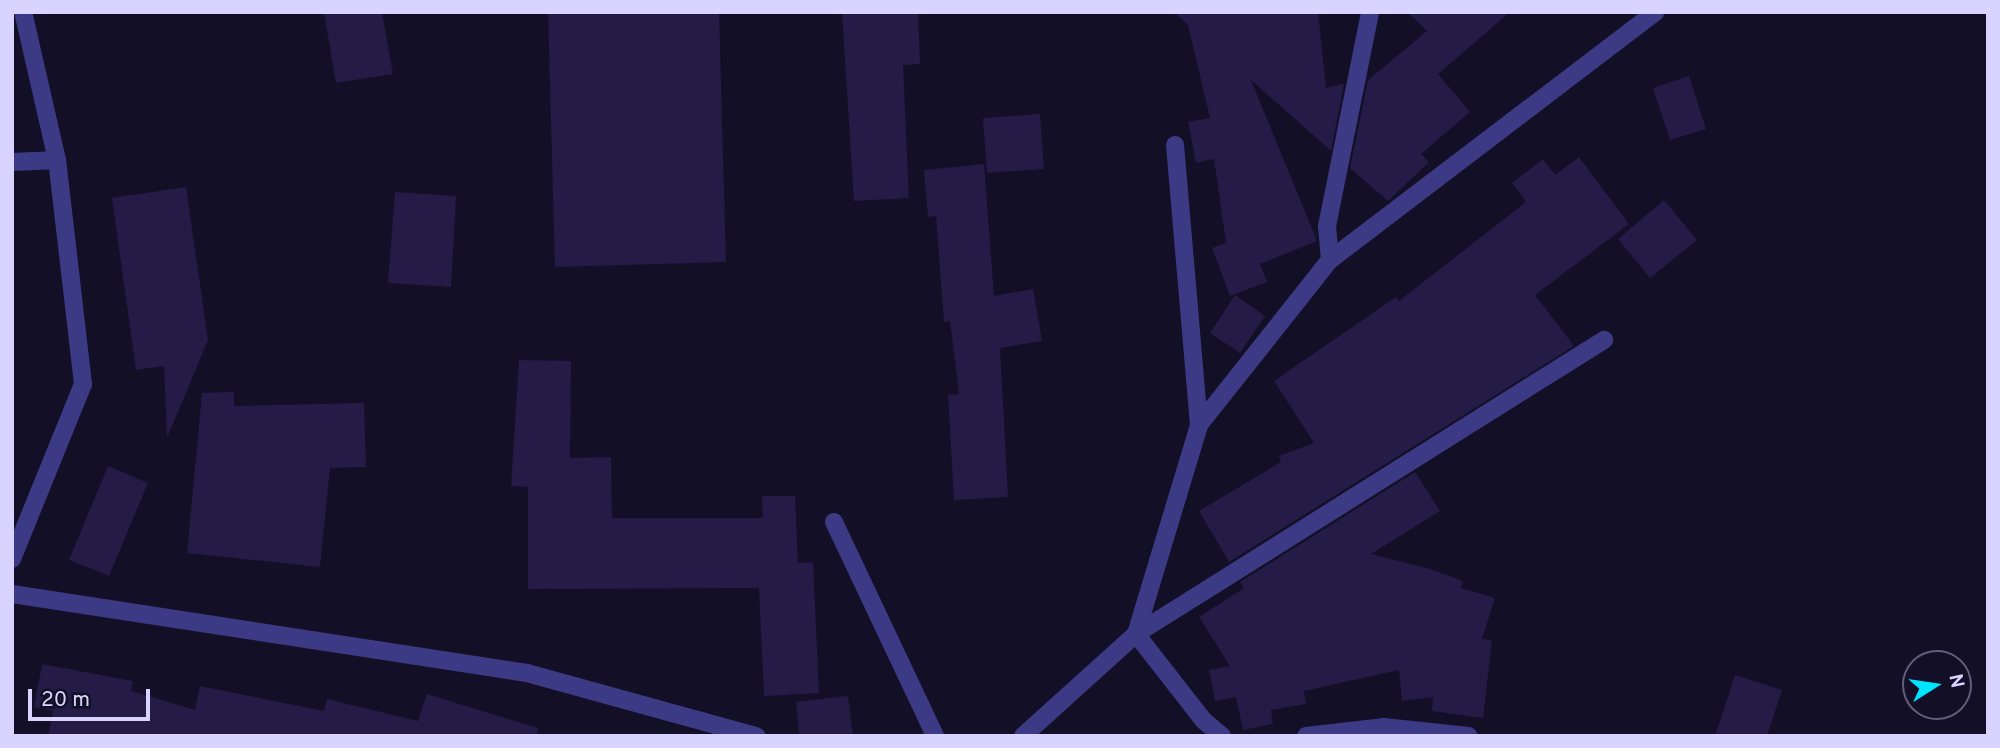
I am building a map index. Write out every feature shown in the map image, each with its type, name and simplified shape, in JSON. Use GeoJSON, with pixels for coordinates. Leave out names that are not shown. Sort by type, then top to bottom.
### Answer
{"type":"FeatureCollection","features":[{"type":"Feature","properties":{"kind":"street"},"geometry":{"type":"LineString","coordinates":[[12,559],[83,384],[57,160],[23,12]]}},
{"type":"Feature","properties":{"kind":"street"},"geometry":{"type":"LineString","coordinates":[[1330,260],[1327,226],[1370,12]]}},
{"type":"Feature","properties":{"kind":"street"},"geometry":{"type":"LineString","coordinates":[[1136,634],[1199,425],[1330,260],[1655,12]]}},
{"type":"Feature","properties":{"kind":"street"},"geometry":{"type":"LineString","coordinates":[[1175,145],[1199,425]]}},
{"type":"Feature","properties":{"kind":"street"},"geometry":{"type":"LineString","coordinates":[[12,162],[57,160]]}},
{"type":"Feature","properties":{"kind":"street"},"geometry":{"type":"LineString","coordinates":[[1023,736],[1136,634],[1604,340]]}},
{"type":"Feature","properties":{"kind":"street"},"geometry":{"type":"LineString","coordinates":[[834,522],[935,736]]}},
{"type":"Feature","properties":{"kind":"street"},"geometry":{"type":"LineString","coordinates":[[12,594],[527,673],[756,736]]}},
{"type":"Feature","properties":{"kind":"street"},"geometry":{"type":"LineString","coordinates":[[1136,634],[1204,721],[1222,736]]}},
{"type":"Feature","properties":{"kind":"street"},"geometry":{"type":"LineString","coordinates":[[1306,736],[1385,731],[1469,736]]}},
{"type":"Feature","properties":{"kind":"building"},"geometry":{"type":"Polygon","coordinates":[[[324,12],[382,12],[393,74],[336,83],[324,12]]]}},
{"type":"Feature","properties":{"kind":"building"},"geometry":{"type":"Polygon","coordinates":[[[548,12],[719,12],[726,262],[555,267],[548,12]]]}},
{"type":"Feature","properties":{"kind":"building"},"geometry":{"type":"Polygon","coordinates":[[[842,12],[918,12],[920,64],[903,65],[909,198],[854,201],[842,12]]]}},
{"type":"Feature","properties":{"kind":"building"},"geometry":{"type":"Polygon","coordinates":[[[1174,12],[1318,12],[1326,88],[1344,84],[1331,151],[1251,80],[1317,241],[1260,264],[1267,282],[1230,296],[1212,248],[1226,243],[1214,159],[1196,163],[1188,122],[1210,118],[1188,25],[1174,12]]]}},
{"type":"Feature","properties":{"kind":"building"},"geometry":{"type":"Polygon","coordinates":[[[1407,12],[1510,12],[1438,74],[1470,112],[1421,154],[1429,162],[1388,201],[1350,168],[1368,80],[1427,31],[1407,12]]]}},
{"type":"Feature","properties":{"kind":"building"},"geometry":{"type":"Polygon","coordinates":[[[1689,76],[1706,129],[1670,140],[1653,88],[1689,76]]]}},
{"type":"Feature","properties":{"kind":"building"},"geometry":{"type":"Polygon","coordinates":[[[1040,114],[1044,169],[987,173],[983,118],[1040,114]]]}},
{"type":"Feature","properties":{"kind":"building"},"geometry":{"type":"Polygon","coordinates":[[[1579,157],[1629,224],[1535,295],[1574,346],[1229,562],[1199,511],[1281,462],[1279,456],[1314,443],[1274,381],[1396,297],[1399,301],[1526,202],[1512,183],[1543,159],[1555,175],[1579,157]]]}},
{"type":"Feature","properties":{"kind":"building"},"geometry":{"type":"Polygon","coordinates":[[[984,164],[994,296],[1033,289],[1042,341],[1000,348],[1008,497],[954,500],[948,395],[959,394],[950,321],[944,322],[936,216],[928,217],[924,170],[984,164]]]}},
{"type":"Feature","properties":{"kind":"building"},"geometry":{"type":"Polygon","coordinates":[[[186,187],[208,340],[167,438],[164,366],[136,370],[112,198],[186,187]]]}},
{"type":"Feature","properties":{"kind":"building"},"geometry":{"type":"Polygon","coordinates":[[[395,192],[456,196],[451,287],[388,283],[395,192]]]}},
{"type":"Feature","properties":{"kind":"building"},"geometry":{"type":"Polygon","coordinates":[[[1664,200],[1697,240],[1650,278],[1618,239],[1664,200]]]}},
{"type":"Feature","properties":{"kind":"building"},"geometry":{"type":"Polygon","coordinates":[[[1235,295],[1265,316],[1240,353],[1210,333],[1235,295]]]}},
{"type":"Feature","properties":{"kind":"building"},"geometry":{"type":"Polygon","coordinates":[[[519,360],[571,361],[570,458],[611,457],[612,518],[763,518],[762,496],[795,496],[798,563],[813,562],[819,693],[764,696],[759,588],[528,589],[528,487],[511,486],[519,360]]]}},
{"type":"Feature","properties":{"kind":"building"},"geometry":{"type":"Polygon","coordinates":[[[234,392],[234,406],[364,403],[366,467],[330,468],[320,567],[187,553],[202,393],[234,392]]]}},
{"type":"Feature","properties":{"kind":"building"},"geometry":{"type":"Polygon","coordinates":[[[108,466],[148,483],[109,576],[69,560],[108,466]]]}},
{"type":"Feature","properties":{"kind":"building"},"geometry":{"type":"Polygon","coordinates":[[[1415,472],[1440,511],[1371,554],[1430,569],[1463,581],[1461,588],[1495,598],[1482,639],[1492,640],[1483,718],[1432,711],[1433,697],[1402,701],[1399,670],[1304,691],[1306,704],[1271,710],[1273,724],[1243,730],[1236,697],[1215,701],[1209,670],[1230,666],[1199,617],[1244,588],[1240,582],[1415,472]]]}},
{"type":"Feature","properties":{"kind":"building"},"geometry":{"type":"Polygon","coordinates":[[[42,664],[133,681],[131,691],[195,710],[200,686],[324,711],[327,699],[418,721],[427,694],[538,728],[537,736],[48,736],[53,711],[34,707],[42,664]]]}},
{"type":"Feature","properties":{"kind":"building"},"geometry":{"type":"Polygon","coordinates":[[[1735,675],[1782,690],[1767,736],[1715,736],[1735,675]]]}},
{"type":"Feature","properties":{"kind":"building"},"geometry":{"type":"Polygon","coordinates":[[[848,696],[853,736],[799,736],[796,702],[848,696]]]}}]}
